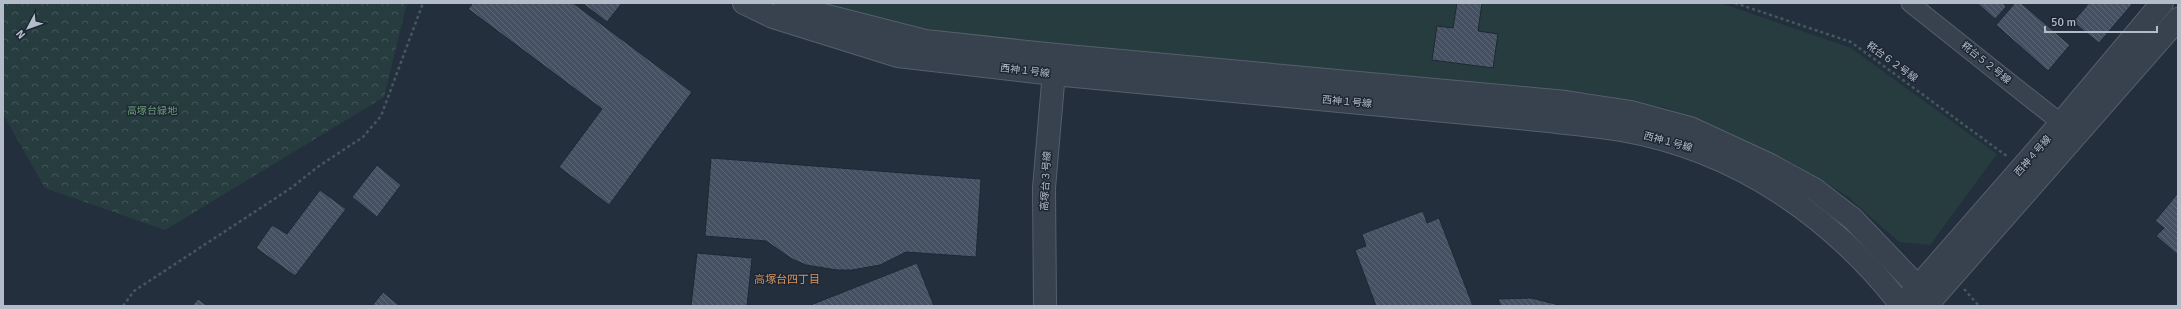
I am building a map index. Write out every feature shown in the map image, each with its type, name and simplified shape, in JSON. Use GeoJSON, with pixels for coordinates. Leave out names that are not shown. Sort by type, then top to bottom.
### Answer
{"type":"FeatureCollection","features":[{"type":"Feature","properties":{"kind":"street","name":"西神１号線"},"geometry":{"type":"LineString","coordinates":[[744,3],[773,17],[898,56],[1055,65],[1558,102],[1631,112],[1690,128],[1770,165],[1814,189],[1852,219],[1926,301]]}},
{"type":"Feature","properties":{"kind":"street","name":"西神１号線"},"geometry":{"type":"LineString","coordinates":[[785,3],[796,8],[925,41],[1055,65],[1622,130],[1690,148],[1734,166],[1779,191],[1819,219],[1881,279],[1901,306]]}},
{"type":"Feature","properties":{"kind":"street","name":"糀台５２号線"},"geometry":{"type":"LineString","coordinates":[[1910,3],[2061,123]]}},
{"type":"Feature","properties":{"kind":"street","name":"西神４号線"},"geometry":{"type":"LineString","coordinates":[[1926,301],[2023,168],[2162,3]]}},
{"type":"Feature","properties":{"kind":"street","name":"西神４号線"},"geometry":{"type":"LineString","coordinates":[[1901,306],[1926,301],[1953,275],[2176,25]]}},
{"type":"Feature","properties":{"kind":"street","name":"高塚台３号線"},"geometry":{"type":"LineString","coordinates":[[1045,306],[1044,188],[1055,65]]}},
{"type":"Feature","properties":{"kind":"path"},"geometry":{"type":"LineString","coordinates":[[123,306],[134,290],[291,188],[319,166],[363,137],[381,116],[423,3]]}},
{"type":"Feature","properties":{"kind":"path","name":"糀台６２号線"},"geometry":{"type":"LineString","coordinates":[[1735,3],[1851,42],[2023,168]]}},
{"type":"Feature","properties":{"kind":"path"},"geometry":{"type":"LineString","coordinates":[[1953,275],[1979,306]]}},
{"type":"Feature","properties":{"kind":"green space","name":"高塚台緑地"},"geometry":{"type":"Polygon","coordinates":[[[3,3],[407,3],[384,97],[165,230],[45,188],[3,114],[3,3]]]}},
{"type":"Feature","properties":{"kind":"green space"},"geometry":{"type":"Polygon","coordinates":[[[818,3],[1721,3],[1851,48],[1997,154],[1930,245],[1899,242],[1847,196],[1794,164],[1727,132],[1666,108],[1590,93],[959,35],[887,21],[818,3]]]}},
{"type":"Feature","properties":{"kind":"building"},"geometry":{"type":"Polygon","coordinates":[[[473,3],[573,3],[692,92],[609,205],[559,167],[602,109],[468,9],[473,3]]]}},
{"type":"Feature","properties":{"kind":"building"},"geometry":{"type":"Polygon","coordinates":[[[582,3],[622,3],[607,22],[582,3]]]}},
{"type":"Feature","properties":{"kind":"building"},"geometry":{"type":"Polygon","coordinates":[[[1457,3],[1482,3],[1478,31],[1498,34],[1493,68],[1432,60],[1437,26],[1453,28],[1457,3]]]}},
{"type":"Feature","properties":{"kind":"building"},"geometry":{"type":"Polygon","coordinates":[[[1977,3],[2003,3],[2006,7],[1995,19],[1977,3]]]}},
{"type":"Feature","properties":{"kind":"building"},"geometry":{"type":"Polygon","coordinates":[[[2015,3],[2021,3],[2070,45],[2048,71],[1996,25],[2015,3]]]}},
{"type":"Feature","properties":{"kind":"building"},"geometry":{"type":"Polygon","coordinates":[[[2089,3],[2133,3],[2099,43],[2073,22],[2089,3]]]}},
{"type":"Feature","properties":{"kind":"building"},"geometry":{"type":"Polygon","coordinates":[[[711,158],[981,179],[976,257],[906,252],[880,265],[852,270],[837,270],[806,265],[792,259],[766,241],[705,236],[711,158]]]}},
{"type":"Feature","properties":{"kind":"building"},"geometry":{"type":"Polygon","coordinates":[[[377,165],[401,185],[377,217],[352,197],[377,165]]]}},
{"type":"Feature","properties":{"kind":"building"},"geometry":{"type":"Polygon","coordinates":[[[320,190],[346,209],[295,276],[256,248],[272,225],[287,234],[320,190]]]}},
{"type":"Feature","properties":{"kind":"building"},"geometry":{"type":"Polygon","coordinates":[[[2178,193],[2178,255],[2156,236],[2164,228],[2155,221],[2178,193]]]}},
{"type":"Feature","properties":{"kind":"building"},"geometry":{"type":"Polygon","coordinates":[[[1423,211],[1427,223],[1439,218],[1473,306],[1376,306],[1355,250],[1366,246],[1362,234],[1423,211]]]}},
{"type":"Feature","properties":{"kind":"building"},"geometry":{"type":"Polygon","coordinates":[[[697,253],[752,258],[747,306],[691,306],[697,253]]]}},
{"type":"Feature","properties":{"kind":"building"},"geometry":{"type":"Polygon","coordinates":[[[917,263],[934,306],[808,306],[917,263]]]}},
{"type":"Feature","properties":{"kind":"building"},"geometry":{"type":"Polygon","coordinates":[[[383,292],[400,306],[372,306],[383,292]]]}},
{"type":"Feature","properties":{"kind":"building"},"geometry":{"type":"Polygon","coordinates":[[[1531,298],[1563,306],[1501,306],[1498,299],[1531,298]]]}},
{"type":"Feature","properties":{"kind":"building"},"geometry":{"type":"Polygon","coordinates":[[[198,299],[208,306],[192,306],[198,299]]]}},
{"type":"Feature","properties":{"kind":"district","name":"高塚台四丁目"},"geometry":{"type":"Point","coordinates":[787,279]}}]}
